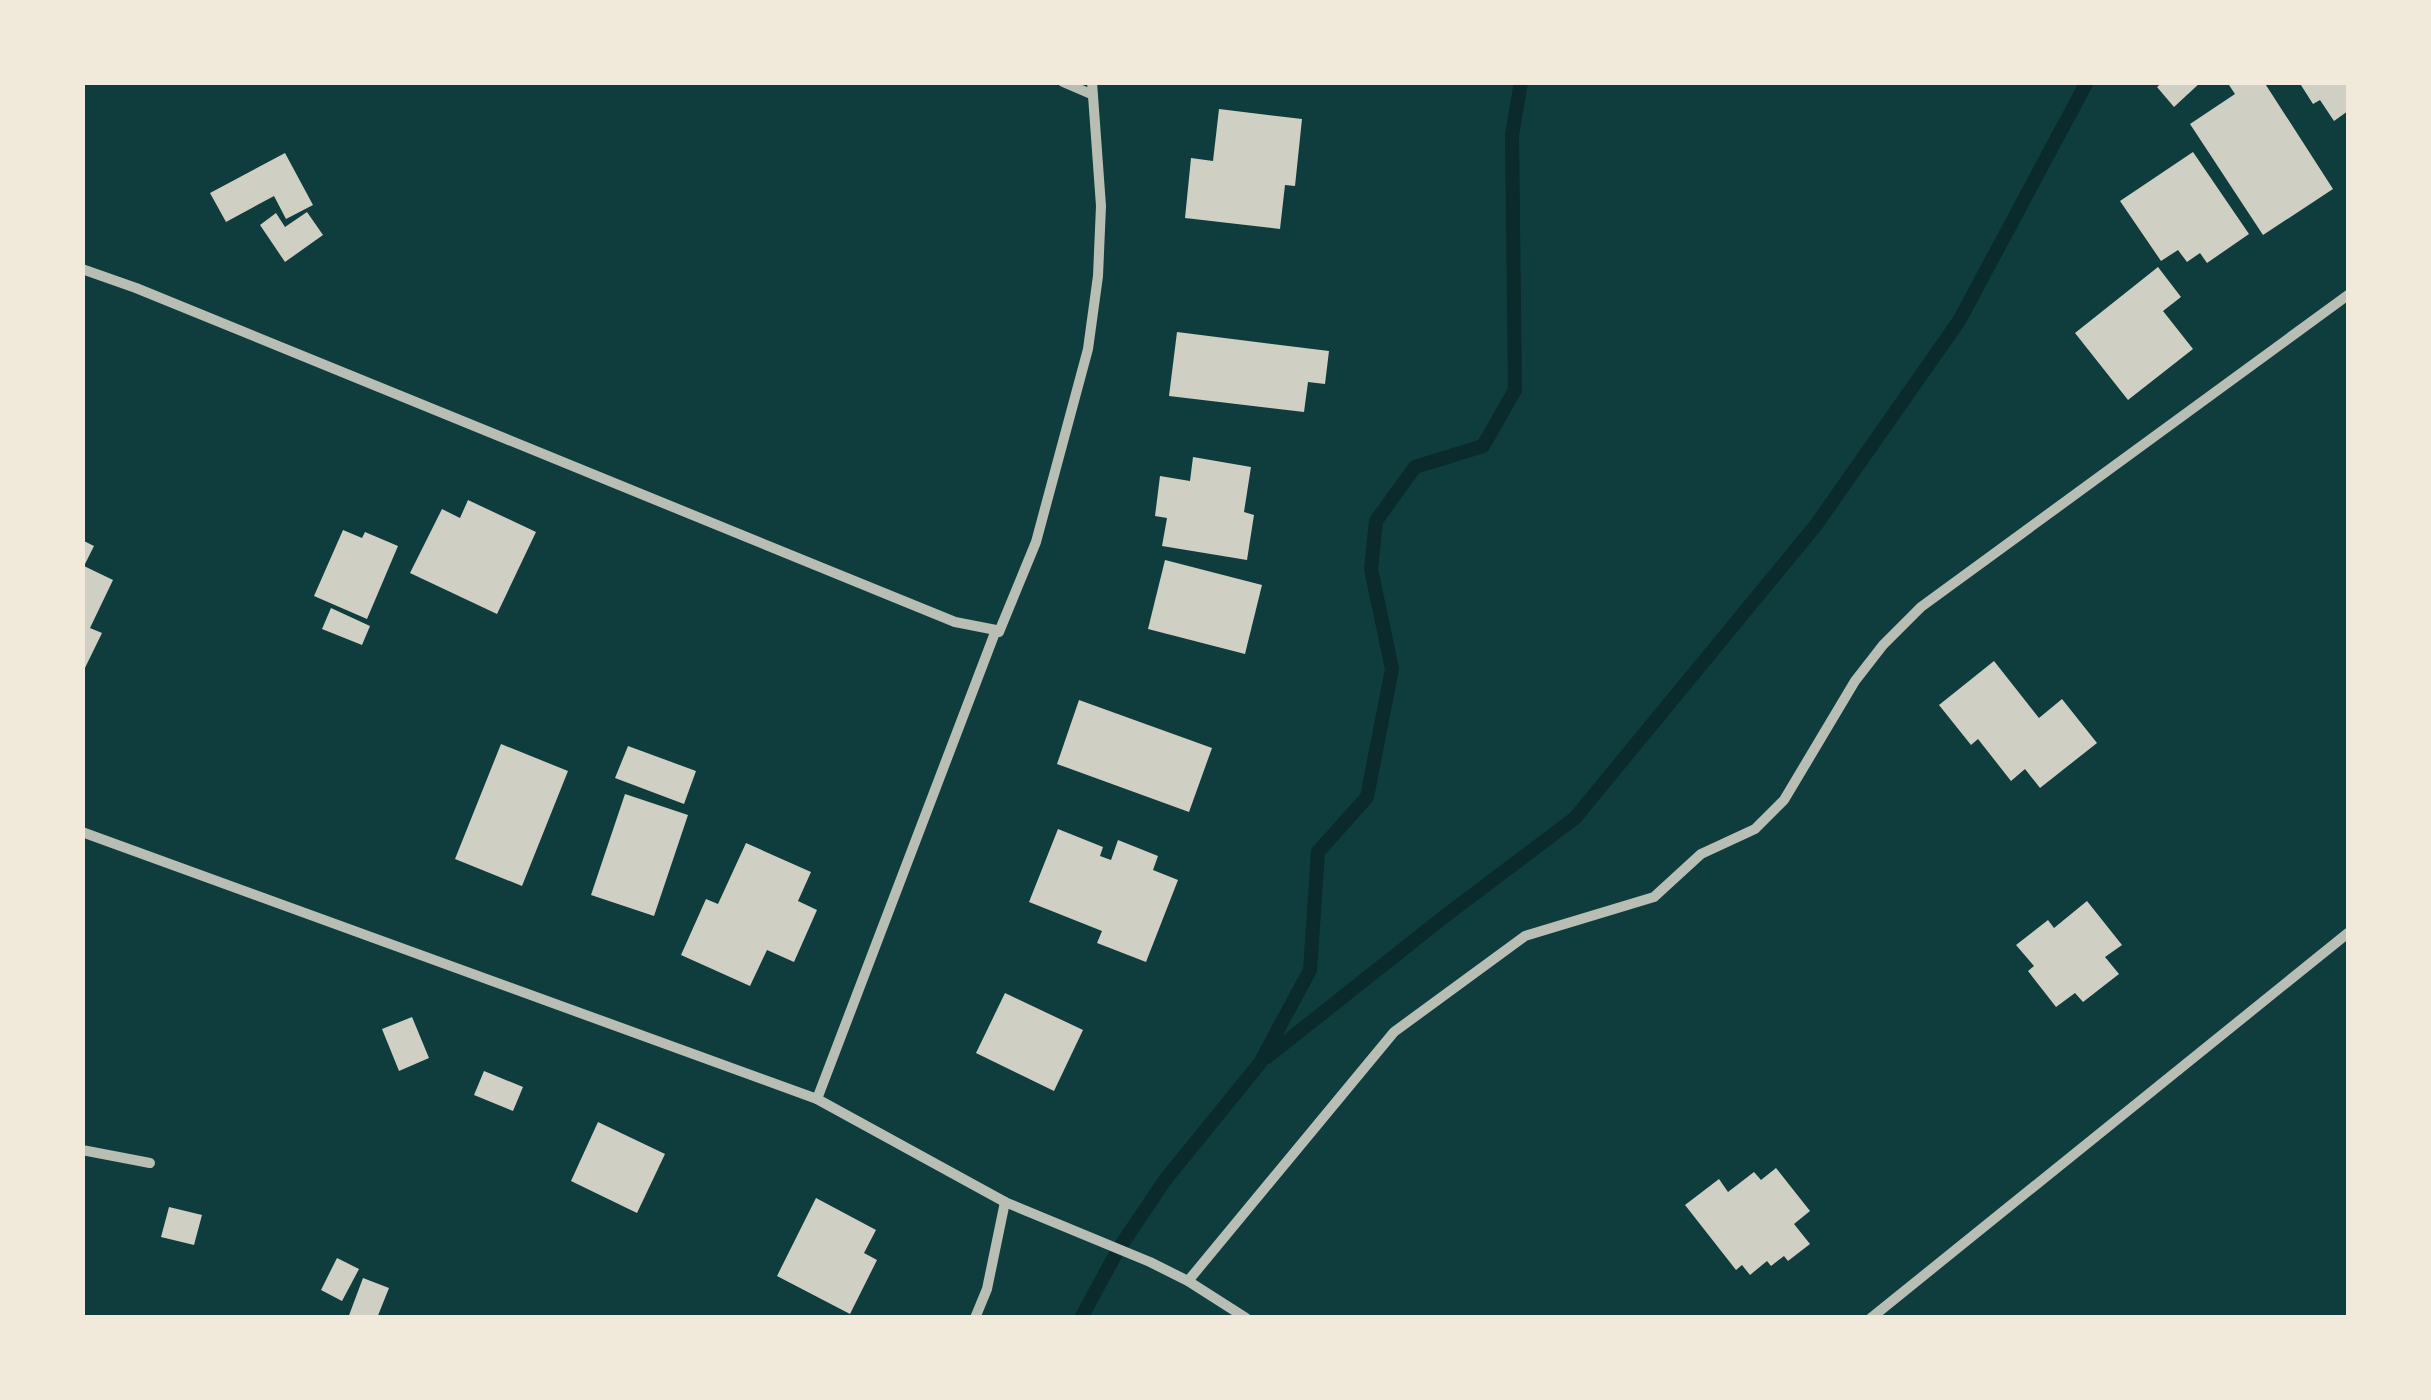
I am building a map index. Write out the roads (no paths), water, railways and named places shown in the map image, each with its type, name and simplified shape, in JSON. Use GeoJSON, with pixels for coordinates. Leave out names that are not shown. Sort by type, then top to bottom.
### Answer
{"type":"FeatureCollection","features":[{"type":"Feature","properties":{"kind":"street"},"geometry":{"type":"LineString","coordinates":[[82,270],[136,288],[955,622],[999,632],[1036,542],[1088,349],[1098,276],[1101,206],[1092,88],[1063,82]]}},
{"type":"Feature","properties":{"kind":"street"},"geometry":{"type":"LineString","coordinates":[[1188,1280],[1394,1032],[1525,936],[1654,897],[1702,854],[1755,829],[1784,800],[1855,681],[1883,645],[1921,607],[2348,295]]}},
{"type":"Feature","properties":{"kind":"street"},"geometry":{"type":"LineString","coordinates":[[817,1099],[996,630]]}},
{"type":"Feature","properties":{"kind":"street"},"geometry":{"type":"LineString","coordinates":[[82,832],[817,1099],[1005,1202],[1188,1280],[1242,1316]]}},
{"type":"Feature","properties":{"kind":"street"},"geometry":{"type":"LineString","coordinates":[[1871,1318],[2348,932]]}},
{"type":"Feature","properties":{"kind":"street"},"geometry":{"type":"LineString","coordinates":[[82,1150],[150,1163]]}},
{"type":"Feature","properties":{"kind":"street"},"geometry":{"type":"LineString","coordinates":[[975,1318],[987,1289],[1005,1202]]}},
{"type":"Feature","properties":{"kind":"waterway"},"geometry":{"type":"LineString","coordinates":[[1081,1318],[1118,1250],[1165,1180],[1260,1063],[1310,970],[1318,852],[1367,797],[1392,669],[1371,569],[1376,521],[1415,467],[1483,446],[1515,390],[1512,135],[1521,82]]}},
{"type":"Feature","properties":{"kind":"waterway"},"geometry":{"type":"LineString","coordinates":[[1267,1057],[1575,818],[1816,525],[1959,321],[2087,82]]}}]}
